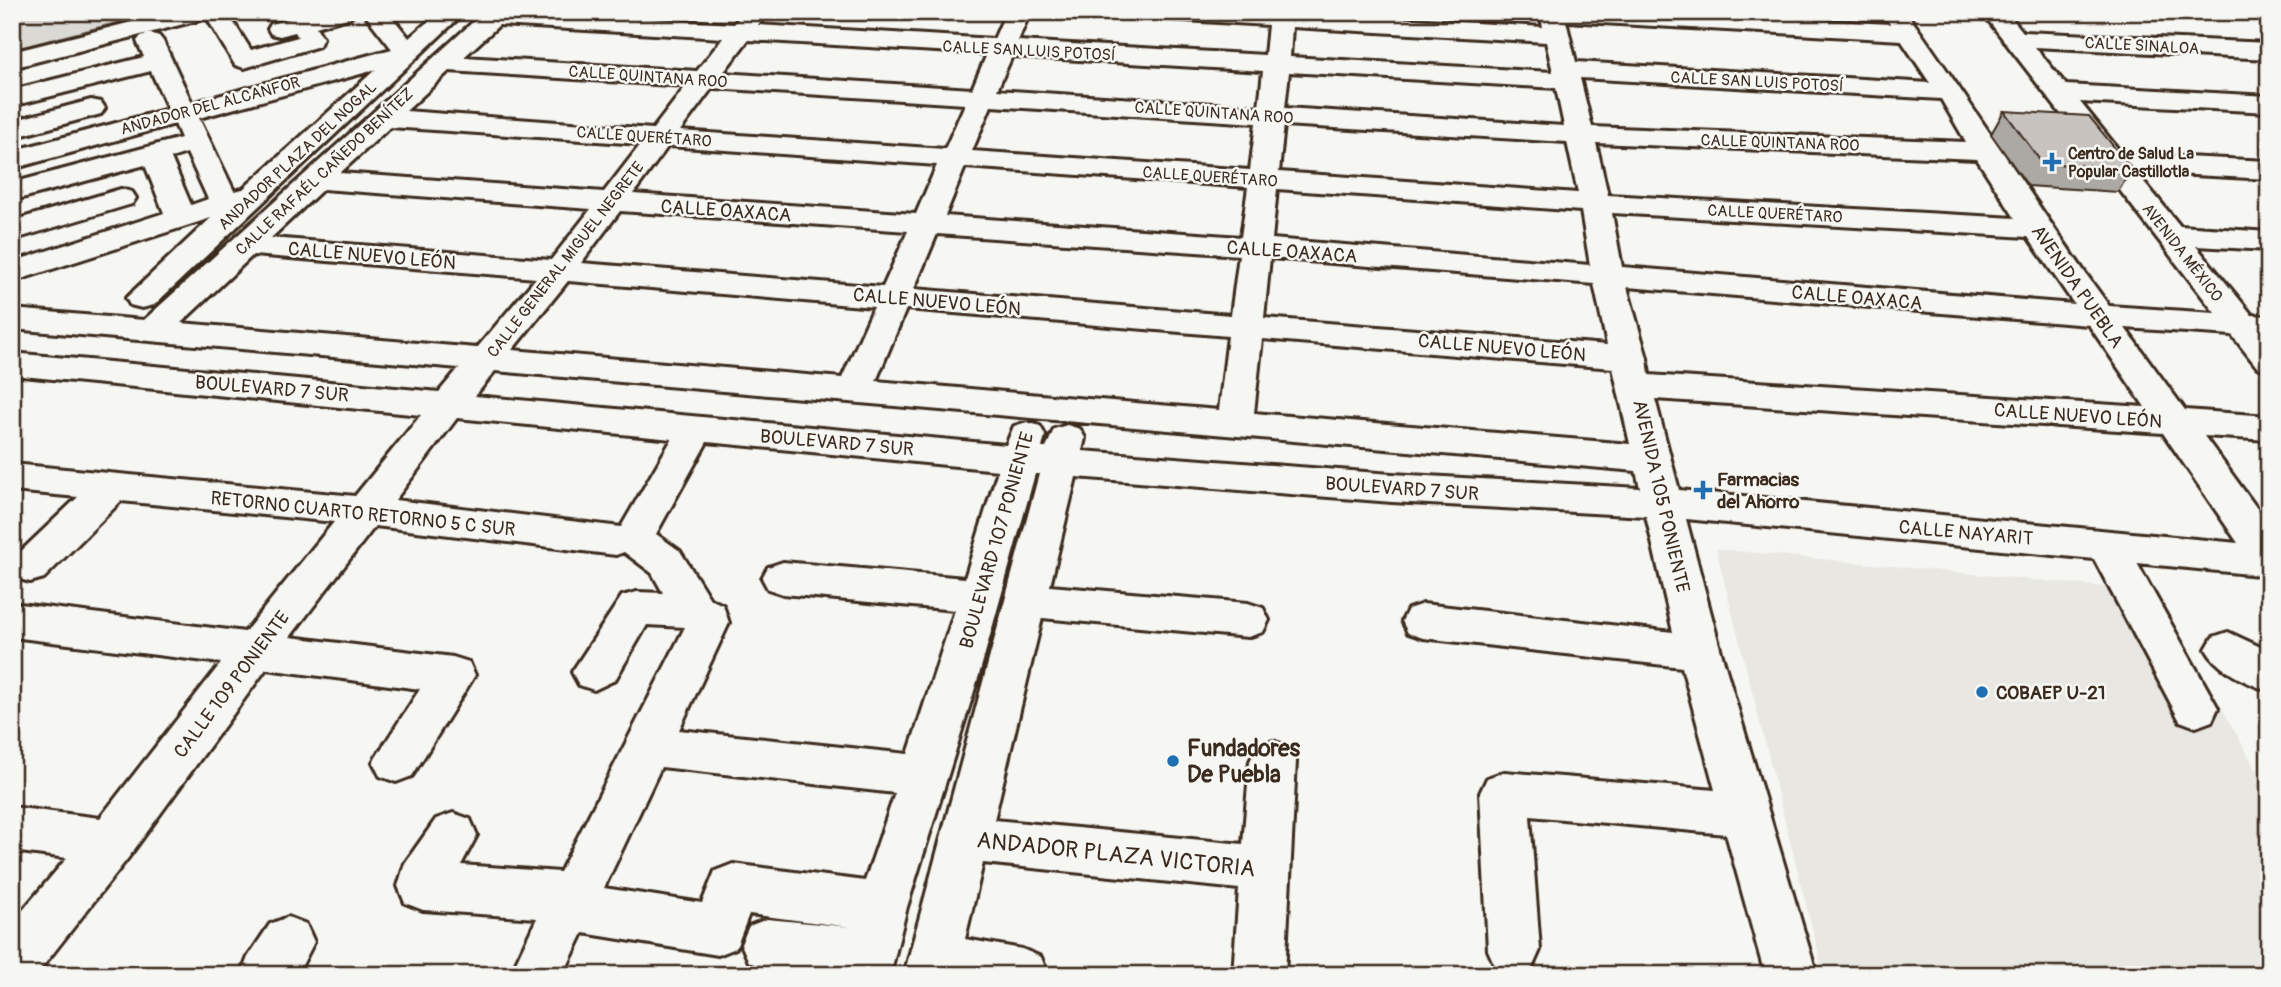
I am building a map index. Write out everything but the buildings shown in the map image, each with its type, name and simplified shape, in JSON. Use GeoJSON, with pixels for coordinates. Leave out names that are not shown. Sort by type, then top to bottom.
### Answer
{"type":"FeatureCollection","features":[{"type":"Feature","properties":{"kind":"street"},"geometry":{"type":"LineString","coordinates":[[12,60],[201,12]]}},
{"type":"Feature","properties":{"kind":"street"},"geometry":{"type":"LineString","coordinates":[[215,12],[244,60],[249,60],[310,41],[311,38],[302,23],[342,12]]}},
{"type":"Feature","properties":{"kind":"street"},"geometry":{"type":"LineString","coordinates":[[374,12],[408,53]]}},
{"type":"Feature","properties":{"kind":"street","name":"ANDADOR PLAZA DEL NOGAL"},"geometry":{"type":"LineString","coordinates":[[147,314],[255,194],[453,12]]}},
{"type":"Feature","properties":{"kind":"street"},"geometry":{"type":"LineString","coordinates":[[854,391],[1018,12]]}},
{"type":"Feature","properties":{"kind":"street"},"geometry":{"type":"LineString","coordinates":[[1168,12],[1348,17],[1902,23]]}},
{"type":"Feature","properties":{"kind":"street"},"geometry":{"type":"LineString","coordinates":[[1433,12],[1443,12]]}},
{"type":"Feature","properties":{"kind":"street","name":"AVENIDA MÉXICO"},"geometry":{"type":"LineString","coordinates":[[1994,12],[2170,235],[2255,327],[2269,359]]}},
{"type":"Feature","properties":{"kind":"street","name":"CALLE SAN LUIS POTOSÍ"},"geometry":{"type":"LineString","coordinates":[[495,15],[749,22],[1004,48],[1277,65],[1564,75],[1973,121]]}},
{"type":"Feature","properties":{"kind":"street","name":"CALLE RAFAÉL CAÑEDO BENÍTEZ"},"geometry":{"type":"LineString","coordinates":[[147,314],[244,245],[495,15]]}},
{"type":"Feature","properties":{"kind":"street"},"geometry":{"type":"LineString","coordinates":[[1235,423],[1277,65],[1280,15]]}},
{"type":"Feature","properties":{"kind":"street","name":"AVENIDA 105 PONIENTE"},"geometry":{"type":"LineString","coordinates":[[1554,20],[1564,75],[1595,203],[1608,277],[1633,372],[1662,503],[1699,652],[1791,975]]}},
{"type":"Feature","properties":{"kind":"street","name":"CALLE GENERAL MIGUEL NEGRETE"},"geometry":{"type":"LineString","coordinates":[[448,405],[559,271],[749,22]]}},
{"type":"Feature","properties":{"kind":"street","name":"AVENIDA PUEBLA"},"geometry":{"type":"LineString","coordinates":[[1902,23],[1973,121],[2037,228],[2269,559]]}},
{"type":"Feature","properties":{"kind":"street","name":"CALLE SINALOA"},"geometry":{"type":"LineString","coordinates":[[2015,39],[2269,51]]}},
{"type":"Feature","properties":{"kind":"street"},"geometry":{"type":"LineString","coordinates":[[12,98],[79,81],[154,51],[225,204]]}},
{"type":"Feature","properties":{"kind":"street","name":"ANDADOR DEL ALCANFOR"},"geometry":{"type":"LineString","coordinates":[[13,160],[104,133],[408,53]]}},
{"type":"Feature","properties":{"kind":"street","name":"CALLE QUINTANA ROO"},"geometry":{"type":"LineString","coordinates":[[442,63],[1578,134],[1973,121]]}},
{"type":"Feature","properties":{"kind":"street"},"geometry":{"type":"LineString","coordinates":[[79,81],[104,133]]}},
{"type":"Feature","properties":{"kind":"street"},"geometry":{"type":"LineString","coordinates":[[2057,93],[2269,104]]}},
{"type":"Feature","properties":{"kind":"street"},"geometry":{"type":"LineString","coordinates":[[12,129],[91,108]]}},
{"type":"Feature","properties":{"kind":"street","name":"CALLE QUERÉTARO"},"geometry":{"type":"LineString","coordinates":[[382,118],[1595,203],[2037,228]]}},
{"type":"Feature","properties":{"kind":"street"},"geometry":{"type":"LineString","coordinates":[[2045,124],[2084,127]]}},
{"type":"Feature","properties":{"kind":"street"},"geometry":{"type":"LineString","coordinates":[[22,189],[198,142]]}},
{"type":"Feature","properties":{"kind":"street"},"geometry":{"type":"LineString","coordinates":[[155,153],[181,218]]}},
{"type":"Feature","properties":{"kind":"street"},"geometry":{"type":"LineString","coordinates":[[13,160],[22,189],[22,228],[121,198]]}},
{"type":"Feature","properties":{"kind":"street"},"geometry":{"type":"LineString","coordinates":[[2112,162],[2269,170]]}},
{"type":"Feature","properties":{"kind":"street","name":"CALLE OAXACA"},"geometry":{"type":"LineString","coordinates":[[314,180],[1254,247],[2255,327]]}},
{"type":"Feature","properties":{"kind":"street"},"geometry":{"type":"LineString","coordinates":[[12,272],[255,194]]}},
{"type":"Feature","properties":{"kind":"street"},"geometry":{"type":"LineString","coordinates":[[2170,235],[2269,241]]}},
{"type":"Feature","properties":{"kind":"street","name":"CALLE NUEVO LEÓN"},"geometry":{"type":"LineString","coordinates":[[244,245],[1246,327],[1633,372],[2173,422],[2269,428]]}},
{"type":"Feature","properties":{"kind":"street"},"geometry":{"type":"LineString","coordinates":[[12,319],[147,314],[487,358],[1652,459]]}},
{"type":"Feature","properties":{"kind":"street","name":"BOULEVARD 7 SUR"},"geometry":{"type":"LineString","coordinates":[[12,364],[1040,461],[1392,488],[1662,503]]}},
{"type":"Feature","properties":{"kind":"street","name":"CALLE 109 PONIENTE"},"geometry":{"type":"LineString","coordinates":[[12,964],[111,842],[448,405]]}},
{"type":"Feature","properties":{"kind":"street","name":"BOULEVARD 107 PONIENTE"},"geometry":{"type":"LineString","coordinates":[[867,965],[882,907],[980,596],[1040,461],[1055,408]]}},
{"type":"Feature","properties":{"kind":"street"},"geometry":{"type":"LineString","coordinates":[[536,975],[708,623],[666,562],[634,539],[696,429]]}},
{"type":"Feature","properties":{"kind":"street","name":"BOULEVARD 107 PONIENTE"},"geometry":{"type":"LineString","coordinates":[[932,967],[1026,600],[1040,461]]}},
{"type":"Feature","properties":{"kind":"street","name":"RETORNO CUARTO RETORNO 5 C SUR"},"geometry":{"type":"LineString","coordinates":[[12,477],[615,540]]}},
{"type":"Feature","properties":{"kind":"street"},"geometry":{"type":"LineString","coordinates":[[30,567],[111,488]]}},
{"type":"Feature","properties":{"kind":"street","name":"CALLE NAYARIT"},"geometry":{"type":"LineString","coordinates":[[1662,503],[2269,559]]}},
{"type":"Feature","properties":{"kind":"street"},"geometry":{"type":"LineString","coordinates":[[2106,545],[2196,708]]}},
{"type":"Feature","properties":{"kind":"street"},"geometry":{"type":"LineString","coordinates":[[783,578],[980,596]]}},
{"type":"Feature","properties":{"kind":"street"},"geometry":{"type":"LineString","coordinates":[[1026,600],[1248,620]]}},
{"type":"Feature","properties":{"kind":"street"},"geometry":{"type":"LineString","coordinates":[[594,671],[600,667],[632,613],[638,608],[701,614]]}},
{"type":"Feature","properties":{"kind":"street"},"geometry":{"type":"LineString","coordinates":[[12,621],[453,675],[396,762]]}},
{"type":"Feature","properties":{"kind":"street"},"geometry":{"type":"LineString","coordinates":[[1423,621],[1699,652]]}},
{"type":"Feature","properties":{"kind":"street"},"geometry":{"type":"LineString","coordinates":[[2228,649],[2269,673]]}},
{"type":"Feature","properties":{"kind":"street","name":"BOULEVARD 107 PONIENTE"},"geometry":{"type":"LineString","coordinates":[[957,675],[1006,680]]}},
{"type":"Feature","properties":{"kind":"street"},"geometry":{"type":"LineString","coordinates":[[647,746],[925,776]]}},
{"type":"Feature","properties":{"kind":"street","name":"ANDADOR PLAZA VICTORIA"},"geometry":{"type":"LineString","coordinates":[[1259,975],[1273,761]]}},
{"type":"Feature","properties":{"kind":"street"},"geometry":{"type":"LineString","coordinates":[[1514,950],[1504,793],[1747,814]]}},
{"type":"Feature","properties":{"kind":"street"},"geometry":{"type":"LineString","coordinates":[[27,831],[111,842]]}},
{"type":"Feature","properties":{"kind":"street"},"geometry":{"type":"LineString","coordinates":[[453,835],[423,879],[423,886],[571,902],[718,930],[733,888],[882,907]]}},
{"type":"Feature","properties":{"kind":"street","name":"ANDADOR PLAZA VICTORIA"},"geometry":{"type":"LineString","coordinates":[[965,839],[1267,869]]}},
{"type":"Feature","properties":{"kind":"street"},"geometry":{"type":"LineString","coordinates":[[766,943],[867,965]]}},
{"type":"Feature","properties":{"kind":"street"},"geometry":{"type":"LineString","coordinates":[[932,967],[1022,975]]}},
{"type":"Feature","properties":{"kind":"shaded area"},"geometry":{"type":"Polygon","coordinates":[[[12,12],[157,12],[12,50],[12,12]]]}},
{"type":"Feature","properties":{"kind":"shaded area","name":"COBAEP U-21"},"geometry":{"type":"Polygon","coordinates":[[[1716,549],[2156,592],[2269,792],[2269,975],[1824,975],[1716,549]]]}},
{"type":"Feature","properties":{"kind":"place","name":"Centro de Salud La Popular Castillotla"},"geometry":{"type":"Point","coordinates":[2052,162]}},
{"type":"Feature","properties":{"kind":"place","name":"Farmacias del Ahorro"},"geometry":{"type":"Point","coordinates":[1703,490]}},
{"type":"Feature","properties":{"kind":"place","name":"COBAEP U-21"},"geometry":{"type":"Point","coordinates":[1982,692]}},
{"type":"Feature","properties":{"kind":"place","name":"Fundadores De Puebla"},"geometry":{"type":"Point","coordinates":[1173,761]}}]}
